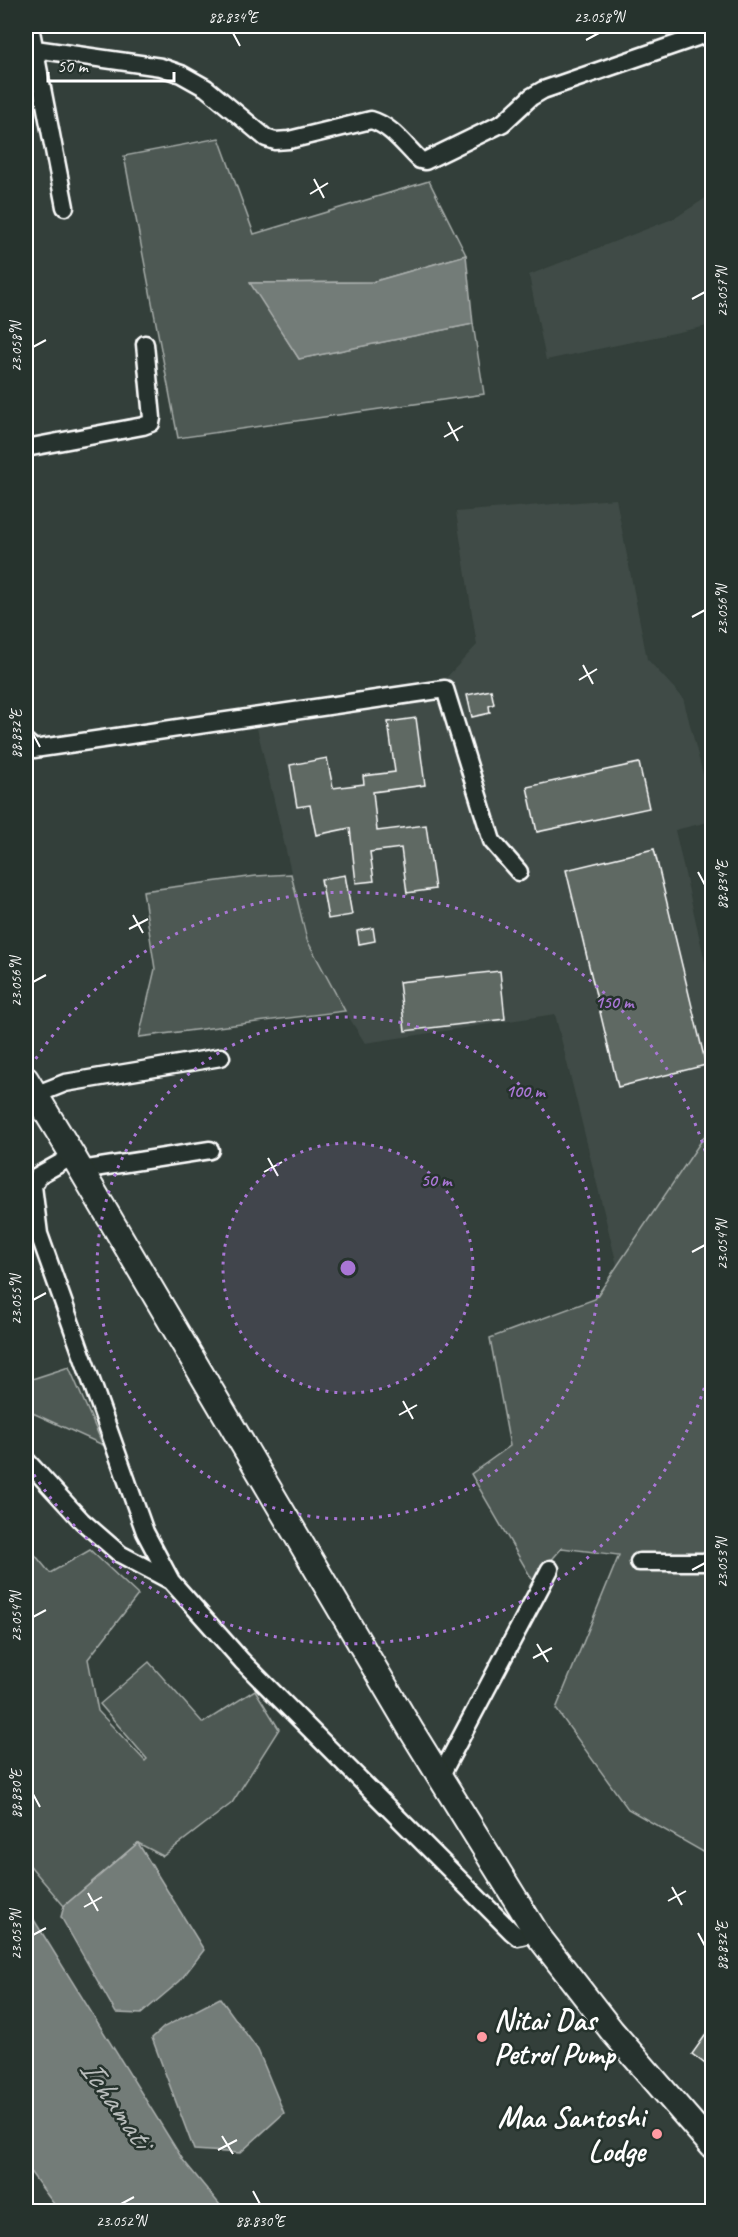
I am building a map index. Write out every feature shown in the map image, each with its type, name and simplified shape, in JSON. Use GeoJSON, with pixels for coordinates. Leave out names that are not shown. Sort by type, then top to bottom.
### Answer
{"type":"FeatureCollection","features":[{"type":"Feature","properties":{"kind":"highway"},"geometry":{"type":"LineString","coordinates":[[30,1087],[411,1730],[535,1929],[557,1962],[612,2031],[712,2146]]}},
{"type":"Feature","properties":{"kind":"street"},"geometry":{"type":"LineString","coordinates":[[30,26],[65,207]]}},
{"type":"Feature","properties":{"kind":"street"},"geometry":{"type":"LineString","coordinates":[[35,49],[161,67],[182,74],[207,88],[259,134],[275,141],[289,140],[371,120],[379,122],[420,160],[425,161],[503,123],[531,97],[543,90],[706,34]]}},
{"type":"Feature","properties":{"kind":"street"},"geometry":{"type":"LineString","coordinates":[[26,448],[150,423],[152,418],[145,344]]}},
{"type":"Feature","properties":{"kind":"street"},"geometry":{"type":"LineString","coordinates":[[26,742],[34,749],[445,689],[492,841],[519,873]]}},
{"type":"Feature","properties":{"kind":"street"},"geometry":{"type":"LineString","coordinates":[[30,1087],[221,1057]]}},
{"type":"Feature","properties":{"kind":"street"},"geometry":{"type":"LineString","coordinates":[[210,1150],[77,1163],[39,1175],[33,1186],[39,1234],[145,1532],[171,1581],[242,1661],[512,1932],[518,1937],[535,1929]]}},
{"type":"Feature","properties":{"kind":"street"},"geometry":{"type":"LineString","coordinates":[[26,1460],[82,1521],[120,1554],[171,1581]]}},
{"type":"Feature","properties":{"kind":"street"},"geometry":{"type":"LineString","coordinates":[[639,1562],[712,1562]]}},
{"type":"Feature","properties":{"kind":"street"},"geometry":{"type":"LineString","coordinates":[[440,1777],[550,1569]]}},
{"type":"Feature","properties":{"kind":"shaded area"},"geometry":{"type":"Polygon","coordinates":[[[219,138],[254,234],[429,181],[466,255],[372,282],[251,283],[299,359],[473,324],[484,394],[178,438],[124,156],[219,138]]]}},
{"type":"Feature","properties":{"kind":"shaded area"},"geometry":{"type":"Polygon","coordinates":[[[712,194],[712,325],[546,360],[529,275],[675,218],[712,194]]]}},
{"type":"Feature","properties":{"kind":"shaded area"},"geometry":{"type":"Polygon","coordinates":[[[616,499],[647,659],[683,698],[712,809],[712,821],[675,830],[712,993],[712,1125],[617,1265],[555,1014],[365,1043],[307,940],[252,707],[446,678],[477,645],[456,512],[616,499]]]}},
{"type":"Feature","properties":{"kind":"shaded area"},"geometry":{"type":"Polygon","coordinates":[[[291,874],[307,940],[345,1011],[139,1037],[155,969],[143,891],[256,876],[291,874]]]}},
{"type":"Feature","properties":{"kind":"shaded area"},"geometry":{"type":"Polygon","coordinates":[[[712,1125],[712,1857],[628,1809],[556,1709],[619,1555],[562,1548],[533,1581],[471,1474],[510,1446],[490,1338],[595,1299],[712,1125]]]}},
{"type":"Feature","properties":{"kind":"shaded area"},"geometry":{"type":"Polygon","coordinates":[[[69,1367],[103,1445],[26,1410],[26,1376],[29,1380],[69,1367]]]}},
{"type":"Feature","properties":{"kind":"shaded area"},"geometry":{"type":"Polygon","coordinates":[[[26,1544],[50,1573],[90,1550],[138,1595],[88,1659],[98,1711],[145,1761],[147,1759],[100,1704],[149,1662],[203,1723],[255,1690],[279,1729],[232,1803],[163,1856],[138,1843],[64,1906],[26,1861],[26,1544]]]}},
{"type":"Feature","properties":{"kind":"water"},"geometry":{"type":"Polygon","coordinates":[[[466,255],[473,324],[299,359],[250,283],[372,282],[466,255]]]}},
{"type":"Feature","properties":{"kind":"water"},"geometry":{"type":"Polygon","coordinates":[[[138,1843],[204,1950],[180,1981],[141,2014],[116,2013],[61,1917],[64,1906],[138,1843]]]}},
{"type":"Feature","properties":{"kind":"water","name":"Ichamati"},"geometry":{"type":"Polygon","coordinates":[[[26,1907],[183,2160],[225,2211],[59,2211],[26,2166],[26,1907]]]}},
{"type":"Feature","properties":{"kind":"water"},"geometry":{"type":"Polygon","coordinates":[[[220,1998],[258,2050],[284,2113],[240,2153],[194,2150],[152,2038],[164,2027],[220,1998]]]}},
{"type":"Feature","properties":{"kind":"building"},"geometry":{"type":"Polygon","coordinates":[[[491,690],[494,704],[489,706],[490,713],[472,717],[467,695],[491,690]]]}},
{"type":"Feature","properties":{"kind":"building"},"geometry":{"type":"Polygon","coordinates":[[[416,718],[425,785],[373,792],[377,831],[426,825],[435,889],[407,893],[401,848],[370,852],[374,881],[356,883],[350,828],[316,835],[310,805],[297,807],[290,765],[327,758],[333,788],[364,784],[363,776],[395,772],[388,722],[416,718]]]}},
{"type":"Feature","properties":{"kind":"building"},"geometry":{"type":"Polygon","coordinates":[[[639,763],[649,808],[537,832],[527,787],[639,763]]]}},
{"type":"Feature","properties":{"kind":"building"},"geometry":{"type":"Polygon","coordinates":[[[654,849],[706,1065],[618,1087],[566,870],[654,849]]]}},
{"type":"Feature","properties":{"kind":"building"},"geometry":{"type":"Polygon","coordinates":[[[345,875],[352,915],[328,919],[321,879],[345,875]]]}},
{"type":"Feature","properties":{"kind":"building"},"geometry":{"type":"Polygon","coordinates":[[[373,928],[375,941],[359,944],[357,931],[373,928]]]}},
{"type":"Feature","properties":{"kind":"building"},"geometry":{"type":"Polygon","coordinates":[[[500,971],[505,1019],[405,1031],[399,982],[500,971]]]}},
{"type":"Feature","properties":{"kind":"building"},"geometry":{"type":"Polygon","coordinates":[[[712,2026],[712,2069],[692,2054],[712,2026]]]}},
{"type":"Feature","properties":{"kind":"place","name":"Nitai Das Petrol Pump"},"geometry":{"type":"Point","coordinates":[482,2037]}},
{"type":"Feature","properties":{"kind":"place","name":"Maa Santoshi Lodge"},"geometry":{"type":"Point","coordinates":[657,2134]}}]}
